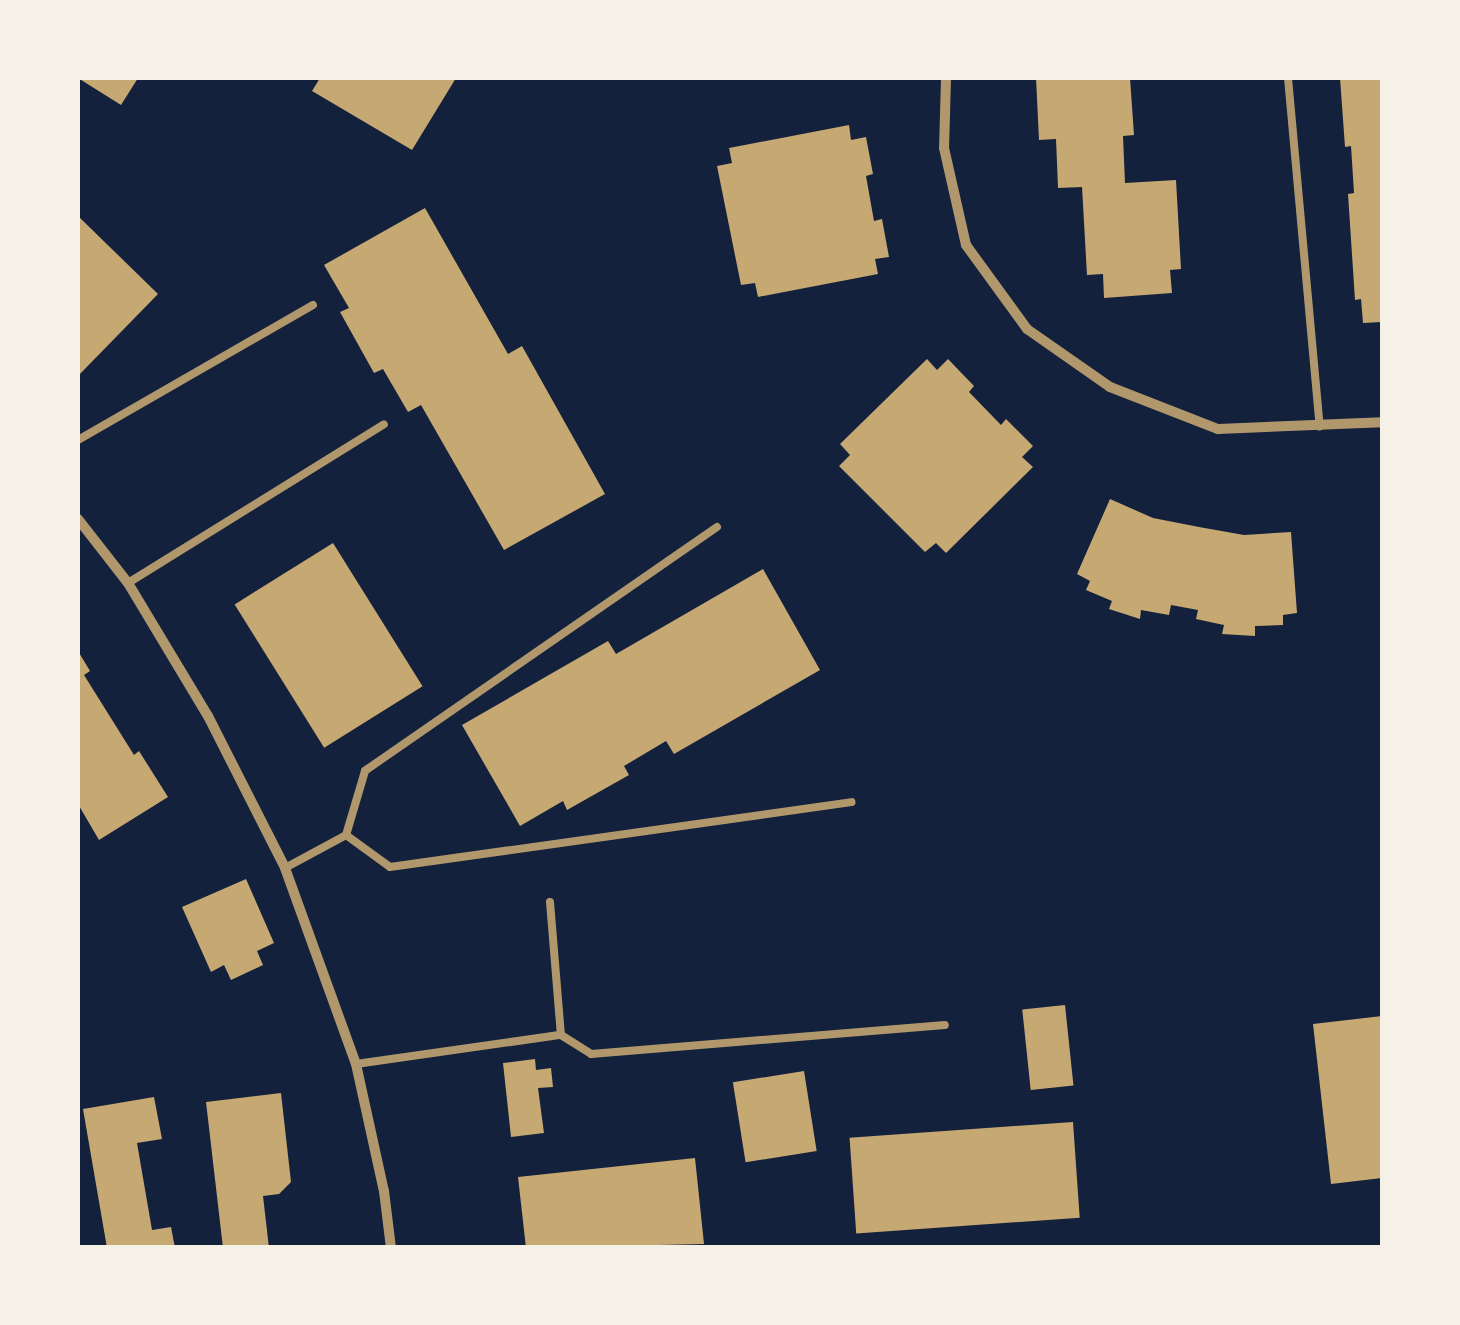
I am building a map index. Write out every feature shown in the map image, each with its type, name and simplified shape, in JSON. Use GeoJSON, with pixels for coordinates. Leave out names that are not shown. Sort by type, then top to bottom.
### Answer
{"type":"FeatureCollection","features":[{"type":"Feature","properties":{"kind":"street"},"geometry":{"type":"LineString","coordinates":[[946,78],[944,148],[966,245],[1027,329],[1110,387],[1218,429],[1382,422]]}},
{"type":"Feature","properties":{"kind":"street"},"geometry":{"type":"LineString","coordinates":[[78,519],[128,584],[208,716],[285,868],[356,1064],[384,1191],[391,1248]]}},
{"type":"Feature","properties":{"kind":"lane"},"geometry":{"type":"LineString","coordinates":[[1288,78],[1320,427]]}},
{"type":"Feature","properties":{"kind":"lane"},"geometry":{"type":"LineString","coordinates":[[78,440],[313,305]]}},
{"type":"Feature","properties":{"kind":"lane"},"geometry":{"type":"LineString","coordinates":[[128,584],[384,424]]}},
{"type":"Feature","properties":{"kind":"lane"},"geometry":{"type":"LineString","coordinates":[[285,868],[346,835],[365,771],[717,527]]}},
{"type":"Feature","properties":{"kind":"lane"},"geometry":{"type":"LineString","coordinates":[[346,835],[390,867],[852,802]]}},
{"type":"Feature","properties":{"kind":"lane"},"geometry":{"type":"LineString","coordinates":[[550,902],[561,1035]]}},
{"type":"Feature","properties":{"kind":"lane"},"geometry":{"type":"LineString","coordinates":[[356,1064],[561,1035],[591,1054],[945,1025]]}},
{"type":"Feature","properties":{"kind":"building"},"geometry":{"type":"Polygon","coordinates":[[[78,78],[138,78],[121,105],[78,78]]]}},
{"type":"Feature","properties":{"kind":"building"},"geometry":{"type":"Polygon","coordinates":[[[320,78],[456,78],[412,150],[312,91],[320,78]]]}},
{"type":"Feature","properties":{"kind":"building"},"geometry":{"type":"Polygon","coordinates":[[[1036,78],[1130,78],[1134,135],[1123,136],[1125,183],[1176,180],[1181,269],[1170,270],[1172,293],[1104,298],[1103,274],[1087,275],[1082,187],[1058,188],[1056,139],[1039,140],[1036,78]]]}},
{"type":"Feature","properties":{"kind":"building"},"geometry":{"type":"Polygon","coordinates":[[[1340,78],[1382,78],[1382,322],[1363,323],[1361,299],[1355,300],[1348,194],[1354,193],[1351,146],[1345,147],[1340,78]]]}},
{"type":"Feature","properties":{"kind":"building"},"geometry":{"type":"Polygon","coordinates":[[[849,125],[851,140],[866,137],[873,174],[866,176],[874,221],[882,219],[889,257],[875,259],[878,274],[758,297],[755,283],[741,285],[717,166],[732,163],[729,148],[849,125]]]}},
{"type":"Feature","properties":{"kind":"building"},"geometry":{"type":"Polygon","coordinates":[[[425,208],[508,354],[522,346],[605,494],[504,550],[421,405],[408,412],[383,369],[374,373],[340,312],[349,308],[324,265],[425,208]]]}},
{"type":"Feature","properties":{"kind":"building"},"geometry":{"type":"Polygon","coordinates":[[[78,216],[158,294],[78,376],[78,216]]]}},
{"type":"Feature","properties":{"kind":"building"},"geometry":{"type":"Polygon","coordinates":[[[927,359],[937,370],[948,359],[974,386],[969,392],[1001,425],[1006,419],[1033,446],[1022,457],[1033,467],[946,553],[936,543],[925,552],[839,466],[850,455],[840,444],[927,359]]]}},
{"type":"Feature","properties":{"kind":"building"},"geometry":{"type":"Polygon","coordinates":[[[1110,499],[1153,518],[1199,527],[1244,535],[1291,532],[1297,613],[1283,615],[1283,625],[1255,626],[1255,636],[1222,634],[1224,625],[1196,619],[1198,610],[1171,605],[1169,615],[1141,610],[1140,619],[1109,609],[1112,601],[1086,590],[1090,581],[1077,574],[1110,499]]]}},
{"type":"Feature","properties":{"kind":"building"},"geometry":{"type":"Polygon","coordinates":[[[333,543],[423,686],[324,748],[235,604],[333,543]]]}},
{"type":"Feature","properties":{"kind":"building"},"geometry":{"type":"Polygon","coordinates":[[[763,569],[820,670],[674,754],[666,741],[624,766],[629,775],[567,810],[563,801],[520,826],[462,725],[608,641],[616,654],[763,569]]]}},
{"type":"Feature","properties":{"kind":"building"},"geometry":{"type":"Polygon","coordinates":[[[78,651],[90,671],[84,675],[134,755],[139,751],[168,797],[99,840],[78,804],[78,651]]]}},
{"type":"Feature","properties":{"kind":"building"},"geometry":{"type":"Polygon","coordinates":[[[246,879],[274,943],[257,951],[263,965],[231,980],[224,965],[211,972],[182,907],[246,879]]]}},
{"type":"Feature","properties":{"kind":"building"},"geometry":{"type":"Polygon","coordinates":[[[1065,1005],[1073,1086],[1031,1090],[1022,1009],[1065,1005]]]}},
{"type":"Feature","properties":{"kind":"building"},"geometry":{"type":"Polygon","coordinates":[[[1382,1016],[1382,1178],[1331,1184],[1313,1024],[1382,1016]]]}},
{"type":"Feature","properties":{"kind":"building"},"geometry":{"type":"Polygon","coordinates":[[[535,1059],[536,1070],[551,1068],[553,1087],[538,1088],[544,1133],[511,1137],[503,1063],[535,1059]]]}},
{"type":"Feature","properties":{"kind":"building"},"geometry":{"type":"Polygon","coordinates":[[[804,1071],[817,1151],[746,1162],[733,1082],[804,1071]]]}},
{"type":"Feature","properties":{"kind":"building"},"geometry":{"type":"Polygon","coordinates":[[[281,1093],[291,1182],[279,1194],[263,1196],[269,1248],[223,1248],[206,1102],[281,1093]]]}},
{"type":"Feature","properties":{"kind":"building"},"geometry":{"type":"Polygon","coordinates":[[[154,1097],[162,1139],[137,1143],[152,1230],[171,1227],[175,1248],[107,1248],[83,1109],[154,1097]]]}},
{"type":"Feature","properties":{"kind":"building"},"geometry":{"type":"Polygon","coordinates":[[[1073,1122],[1080,1218],[856,1233],[850,1138],[1073,1122]]]}},
{"type":"Feature","properties":{"kind":"building"},"geometry":{"type":"Polygon","coordinates":[[[695,1158],[704,1244],[526,1248],[518,1177],[695,1158]]]}}]}
